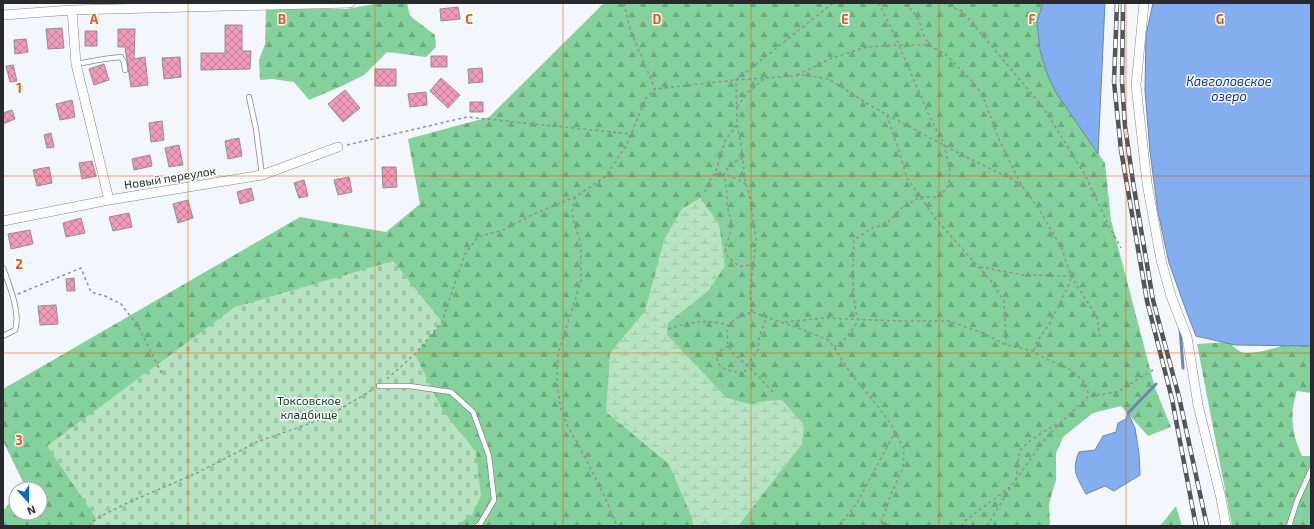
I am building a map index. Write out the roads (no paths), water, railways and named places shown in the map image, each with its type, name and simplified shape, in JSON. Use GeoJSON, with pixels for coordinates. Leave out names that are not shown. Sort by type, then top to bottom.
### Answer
{"type":"FeatureCollection","features":[{"type":"Feature","properties":{"kind":"street"},"geometry":{"type":"LineString","coordinates":[[3,15],[72,10],[350,3]]}},
{"type":"Feature","properties":{"kind":"street"},"geometry":{"type":"LineString","coordinates":[[1144,3],[1136,85],[1147,183],[1161,260],[1171,296],[1187,337],[1198,405],[1221,498],[1226,526]]}},
{"type":"Feature","properties":{"kind":"street"},"geometry":{"type":"LineString","coordinates":[[72,10],[76,64],[110,200]]}},
{"type":"Feature","properties":{"kind":"street","name":"Новый переулок"},"geometry":{"type":"LineString","coordinates":[[3,221],[110,200],[262,175],[338,147]]}},
{"type":"Feature","properties":{"kind":"lane"},"geometry":{"type":"LineString","coordinates":[[76,64],[121,57],[124,62],[125,70]]}},
{"type":"Feature","properties":{"kind":"lane"},"geometry":{"type":"LineString","coordinates":[[249,97],[256,129],[262,175]]}},
{"type":"Feature","properties":{"kind":"lane"},"geometry":{"type":"LineString","coordinates":[[3,268],[13,296],[17,324],[15,330],[3,336]]}},
{"type":"Feature","properties":{"kind":"lane"},"geometry":{"type":"LineString","coordinates":[[379,386],[409,386],[451,392],[474,412],[489,456],[494,500],[480,524],[477,526]]}},
{"type":"Feature","properties":{"kind":"lane"},"geometry":{"type":"LineString","coordinates":[[1289,526],[1297,501],[1311,470]]}},
{"type":"Feature","properties":{"kind":"water"},"geometry":{"type":"Polygon","coordinates":[[[1043,3],[1105,3],[1098,154],[1055,91],[1046,71],[1040,50],[1037,22],[1043,3]]]}},
{"type":"Feature","properties":{"kind":"water","name":"Кавголовское озеро"},"geometry":{"type":"Polygon","coordinates":[[[1153,3],[1311,3],[1311,346],[1235,345],[1196,336],[1169,263],[1158,212],[1150,152],[1145,90],[1146,35],[1153,3]]]}},
{"type":"Feature","properties":{"kind":"water"},"geometry":{"type":"Polygon","coordinates":[[[1128,413],[1135,428],[1139,454],[1140,475],[1114,491],[1105,486],[1086,494],[1075,469],[1079,452],[1095,450],[1103,436],[1116,432],[1118,423],[1126,419],[1128,413]]]}},
{"type":"Feature","properties":{"kind":"waterway"},"geometry":{"type":"LineString","coordinates":[[1180,328],[1183,368]]}},
{"type":"Feature","properties":{"kind":"waterway"},"geometry":{"type":"LineString","coordinates":[[1128,413],[1156,384]]}},
{"type":"Feature","properties":{"kind":"railway"},"geometry":{"type":"LineString","coordinates":[[1117,3],[1114,82],[1121,150],[1147,301],[1172,399],[1196,526]]}},
{"type":"Feature","properties":{"kind":"railway"},"geometry":{"type":"LineString","coordinates":[[1123,3],[1122,81],[1125,126],[1133,182],[1153,300],[1179,397],[1207,526]]}},
{"type":"Feature","properties":{"kind":"park label","name":"Токсовское кладбище"},"geometry":{"type":"Point","coordinates":[309,408]}}]}
